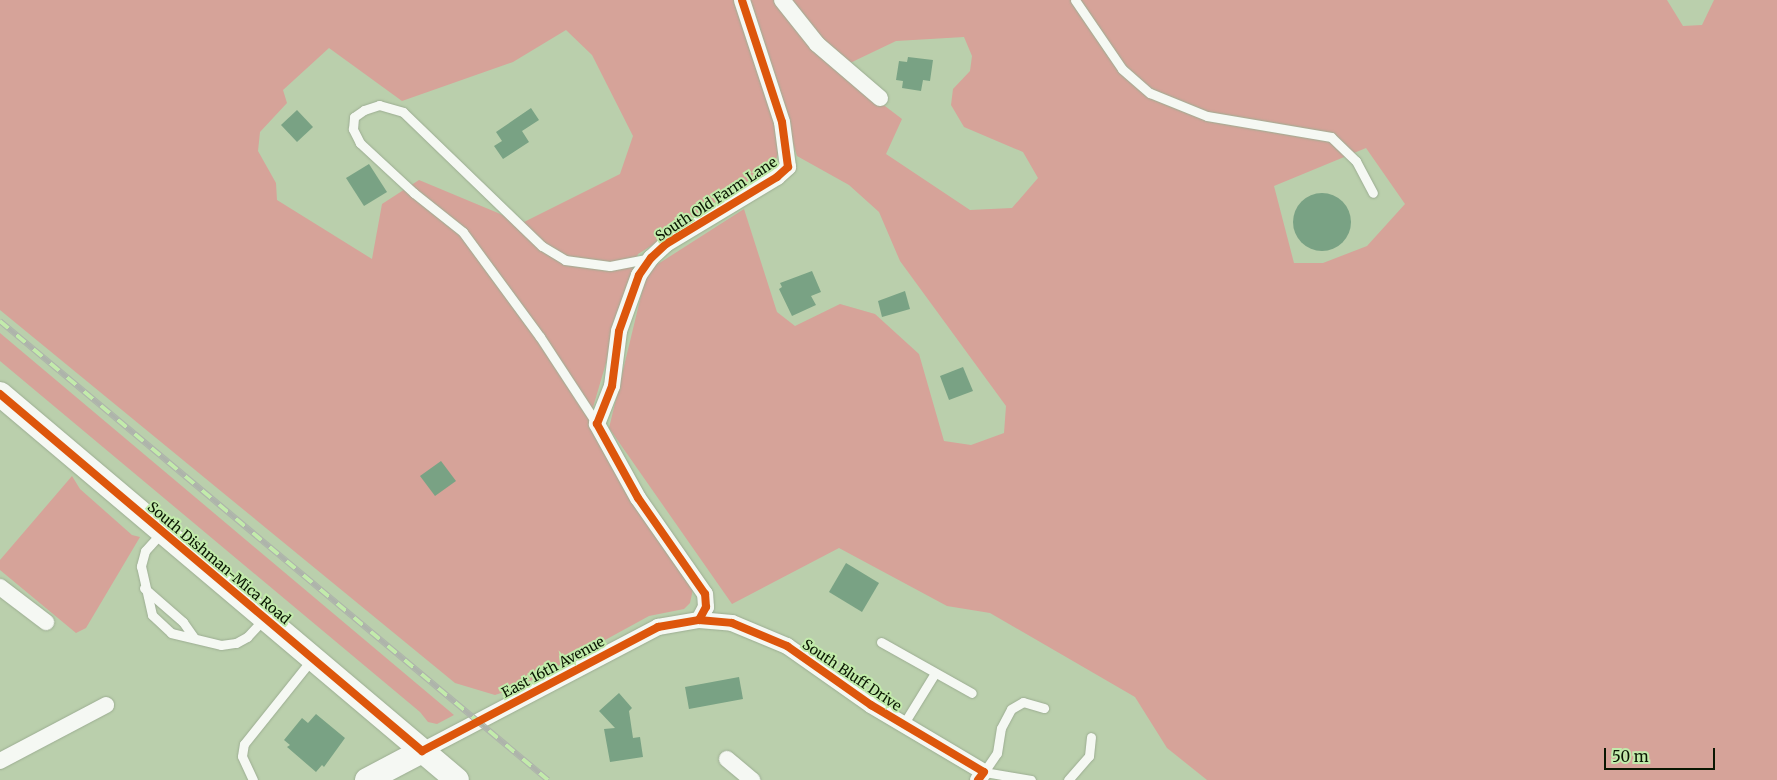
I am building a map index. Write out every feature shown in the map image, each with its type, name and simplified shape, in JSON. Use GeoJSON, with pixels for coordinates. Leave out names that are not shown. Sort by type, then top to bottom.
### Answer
{"type":"FeatureCollection","features":[{"type":"Feature","properties":{"kind":"main road","name":"South Dishman-Mica Road"},"geometry":{"type":"LineString","coordinates":[[0,394],[456,780]]}},
{"type":"Feature","properties":{"kind":"main road","name":"East 16th Avenue"},"geometry":{"type":"LineString","coordinates":[[367,780],[422,750]]}},
{"type":"Feature","properties":{"kind":"street","name":"South Old Farm Lane"},"geometry":{"type":"LineString","coordinates":[[597,424],[612,386],[619,331],[639,275],[651,258],[666,244],[777,177],[788,167],[782,122],[742,0]]}},
{"type":"Feature","properties":{"kind":"street"},"geometry":{"type":"LineString","coordinates":[[782,0],[817,44],[880,98]]}},
{"type":"Feature","properties":{"kind":"street"},"geometry":{"type":"LineString","coordinates":[[597,424],[638,498],[705,594],[706,607],[699,620]]}},
{"type":"Feature","properties":{"kind":"street"},"geometry":{"type":"LineString","coordinates":[[0,587],[46,622]]}},
{"type":"Feature","properties":{"kind":"street","name":"South Bluff Drive"},"geometry":{"type":"LineString","coordinates":[[699,620],[732,623],[787,646],[981,776]]}},
{"type":"Feature","properties":{"kind":"street","name":"East 16th Avenue"},"geometry":{"type":"LineString","coordinates":[[422,750],[658,627],[699,620]]}},
{"type":"Feature","properties":{"kind":"street"},"geometry":{"type":"LineString","coordinates":[[0,761],[106,705]]}},
{"type":"Feature","properties":{"kind":"street"},"geometry":{"type":"LineString","coordinates":[[727,759],[752,780]]}},
{"type":"Feature","properties":{"kind":"lane"},"geometry":{"type":"LineString","coordinates":[[1075,0],[1122,69],[1150,93],[1207,116],[1331,137],[1356,160],[1373,193]]}},
{"type":"Feature","properties":{"kind":"lane"},"geometry":{"type":"LineString","coordinates":[[597,424],[540,336],[463,232],[414,193],[360,143],[354,129],[354,117],[364,110],[379,105],[403,112],[542,246],[565,260],[610,266],[651,258]]}},
{"type":"Feature","properties":{"kind":"lane"},"geometry":{"type":"LineString","coordinates":[[163,531],[146,551],[141,566],[144,588],[152,615],[171,633],[221,645],[236,644],[247,637],[265,618]]}},
{"type":"Feature","properties":{"kind":"lane"},"geometry":{"type":"LineString","coordinates":[[144,588],[183,622],[194,638]]}},
{"type":"Feature","properties":{"kind":"lane"},"geometry":{"type":"LineString","coordinates":[[881,642],[972,693]]}},
{"type":"Feature","properties":{"kind":"lane"},"geometry":{"type":"LineString","coordinates":[[253,780],[242,756],[244,744],[313,658]]}},
{"type":"Feature","properties":{"kind":"lane"},"geometry":{"type":"LineString","coordinates":[[903,725],[935,673]]}},
{"type":"Feature","properties":{"kind":"lane"},"geometry":{"type":"LineString","coordinates":[[981,776],[997,753],[1001,728],[1011,709],[1024,702],[1044,708]]}},
{"type":"Feature","properties":{"kind":"lane"},"geometry":{"type":"LineString","coordinates":[[1068,780],[1089,756],[1093,744],[1091,737]]}},
{"type":"Feature","properties":{"kind":"lane"},"geometry":{"type":"LineString","coordinates":[[981,776],[1031,780]]}},
{"type":"Feature","properties":{"kind":"shaded area"},"geometry":{"type":"Polygon","coordinates":[[[0,0],[735,0],[776,124],[778,154],[772,171],[638,254],[589,421],[693,589],[690,603],[684,609],[649,616],[519,687],[495,695],[455,683],[0,310],[0,0]],[[566,30],[513,62],[402,101],[329,48],[283,90],[287,103],[260,132],[258,151],[276,183],[277,200],[372,259],[382,204],[419,180],[522,223],[620,174],[633,136],[592,55],[566,30]]]}},
{"type":"Feature","properties":{"kind":"shaded area"},"geometry":{"type":"Polygon","coordinates":[[[746,0],[1667,0],[1683,26],[1702,25],[1714,0],[1777,0],[1777,780],[1207,780],[1167,748],[1135,697],[990,613],[947,606],[839,548],[732,604],[609,428],[647,271],[744,209],[777,312],[795,326],[840,304],[875,314],[919,354],[944,441],[971,445],[1004,433],[1006,406],[900,261],[879,212],[849,185],[797,156],[746,0]],[[964,37],[896,41],[850,63],[843,74],[902,119],[886,154],[970,210],[1012,208],[1038,178],[1023,152],[964,127],[951,105],[953,89],[970,71],[972,56],[964,37]],[[1366,148],[1274,186],[1294,263],[1323,263],[1367,246],[1405,204],[1366,148]]]}},
{"type":"Feature","properties":{"kind":"shaded area"},"geometry":{"type":"Polygon","coordinates":[[[0,333],[454,715],[437,724],[428,722],[420,712],[0,361],[0,333]]]}},
{"type":"Feature","properties":{"kind":"shaded area"},"geometry":{"type":"Polygon","coordinates":[[[72,476],[80,489],[132,535],[140,537],[86,628],[76,633],[0,570],[0,560],[72,476]]]}},
{"type":"Feature","properties":{"kind":"building"},"geometry":{"type":"Polygon","coordinates":[[[908,57],[933,60],[930,81],[923,80],[921,91],[902,88],[903,81],[896,80],[899,61],[907,62],[908,57]]]}},
{"type":"Feature","properties":{"kind":"building"},"geometry":{"type":"Polygon","coordinates":[[[531,108],[539,120],[522,131],[529,142],[503,159],[494,146],[502,141],[496,132],[531,108]]]}},
{"type":"Feature","properties":{"kind":"building"},"geometry":{"type":"Polygon","coordinates":[[[297,110],[313,127],[297,142],[281,125],[297,110]]]}},
{"type":"Feature","properties":{"kind":"building"},"geometry":{"type":"Polygon","coordinates":[[[369,164],[387,192],[364,206],[346,178],[369,164]]]}},
{"type":"Feature","properties":{"kind":"building"},"geometry":{"type":"Polygon","coordinates":[[[1316,193],[1328,193],[1343,201],[1351,216],[1351,228],[1343,243],[1328,251],[1316,251],[1301,243],[1293,228],[1293,216],[1301,201],[1316,193]]]}},
{"type":"Feature","properties":{"kind":"building"},"geometry":{"type":"Polygon","coordinates":[[[812,271],[821,292],[811,296],[816,305],[792,316],[779,289],[782,287],[780,283],[812,271]]]}},
{"type":"Feature","properties":{"kind":"building"},"geometry":{"type":"Polygon","coordinates":[[[905,291],[910,309],[882,317],[878,301],[905,291]]]}},
{"type":"Feature","properties":{"kind":"building"},"geometry":{"type":"Polygon","coordinates":[[[963,367],[973,391],[949,400],[940,376],[963,367]]]}},
{"type":"Feature","properties":{"kind":"building"},"geometry":{"type":"Polygon","coordinates":[[[441,461],[456,481],[435,496],[420,476],[441,461]]]}},
{"type":"Feature","properties":{"kind":"building"},"geometry":{"type":"Polygon","coordinates":[[[846,563],[879,583],[862,612],[829,592],[846,563]]]}},
{"type":"Feature","properties":{"kind":"building"},"geometry":{"type":"Polygon","coordinates":[[[739,677],[743,699],[689,709],[685,687],[739,677]]]}},
{"type":"Feature","properties":{"kind":"building"},"geometry":{"type":"Polygon","coordinates":[[[619,693],[632,708],[629,711],[633,738],[640,737],[643,757],[610,762],[604,729],[615,728],[599,711],[619,693]]]}},
{"type":"Feature","properties":{"kind":"building"},"geometry":{"type":"Polygon","coordinates":[[[316,714],[345,738],[324,767],[322,765],[316,772],[287,747],[290,745],[284,740],[302,718],[308,723],[316,714]]]}},
{"type":"Feature","properties":{"kind":"railway"},"geometry":{"type":"LineString","coordinates":[[0,321],[548,780]]}},
{"type":"Feature","properties":{"kind":"cycle path"},"geometry":{"type":"LineString","coordinates":[[699,620],[706,607],[705,594],[638,498],[597,424],[612,386],[619,331],[639,275],[651,258],[666,244],[777,177],[788,167],[782,122],[742,0]]}},
{"type":"Feature","properties":{"kind":"cycle path"},"geometry":{"type":"LineString","coordinates":[[0,394],[422,751],[658,627],[699,620],[732,623],[787,646],[871,705],[984,772],[978,780]]}}]}
